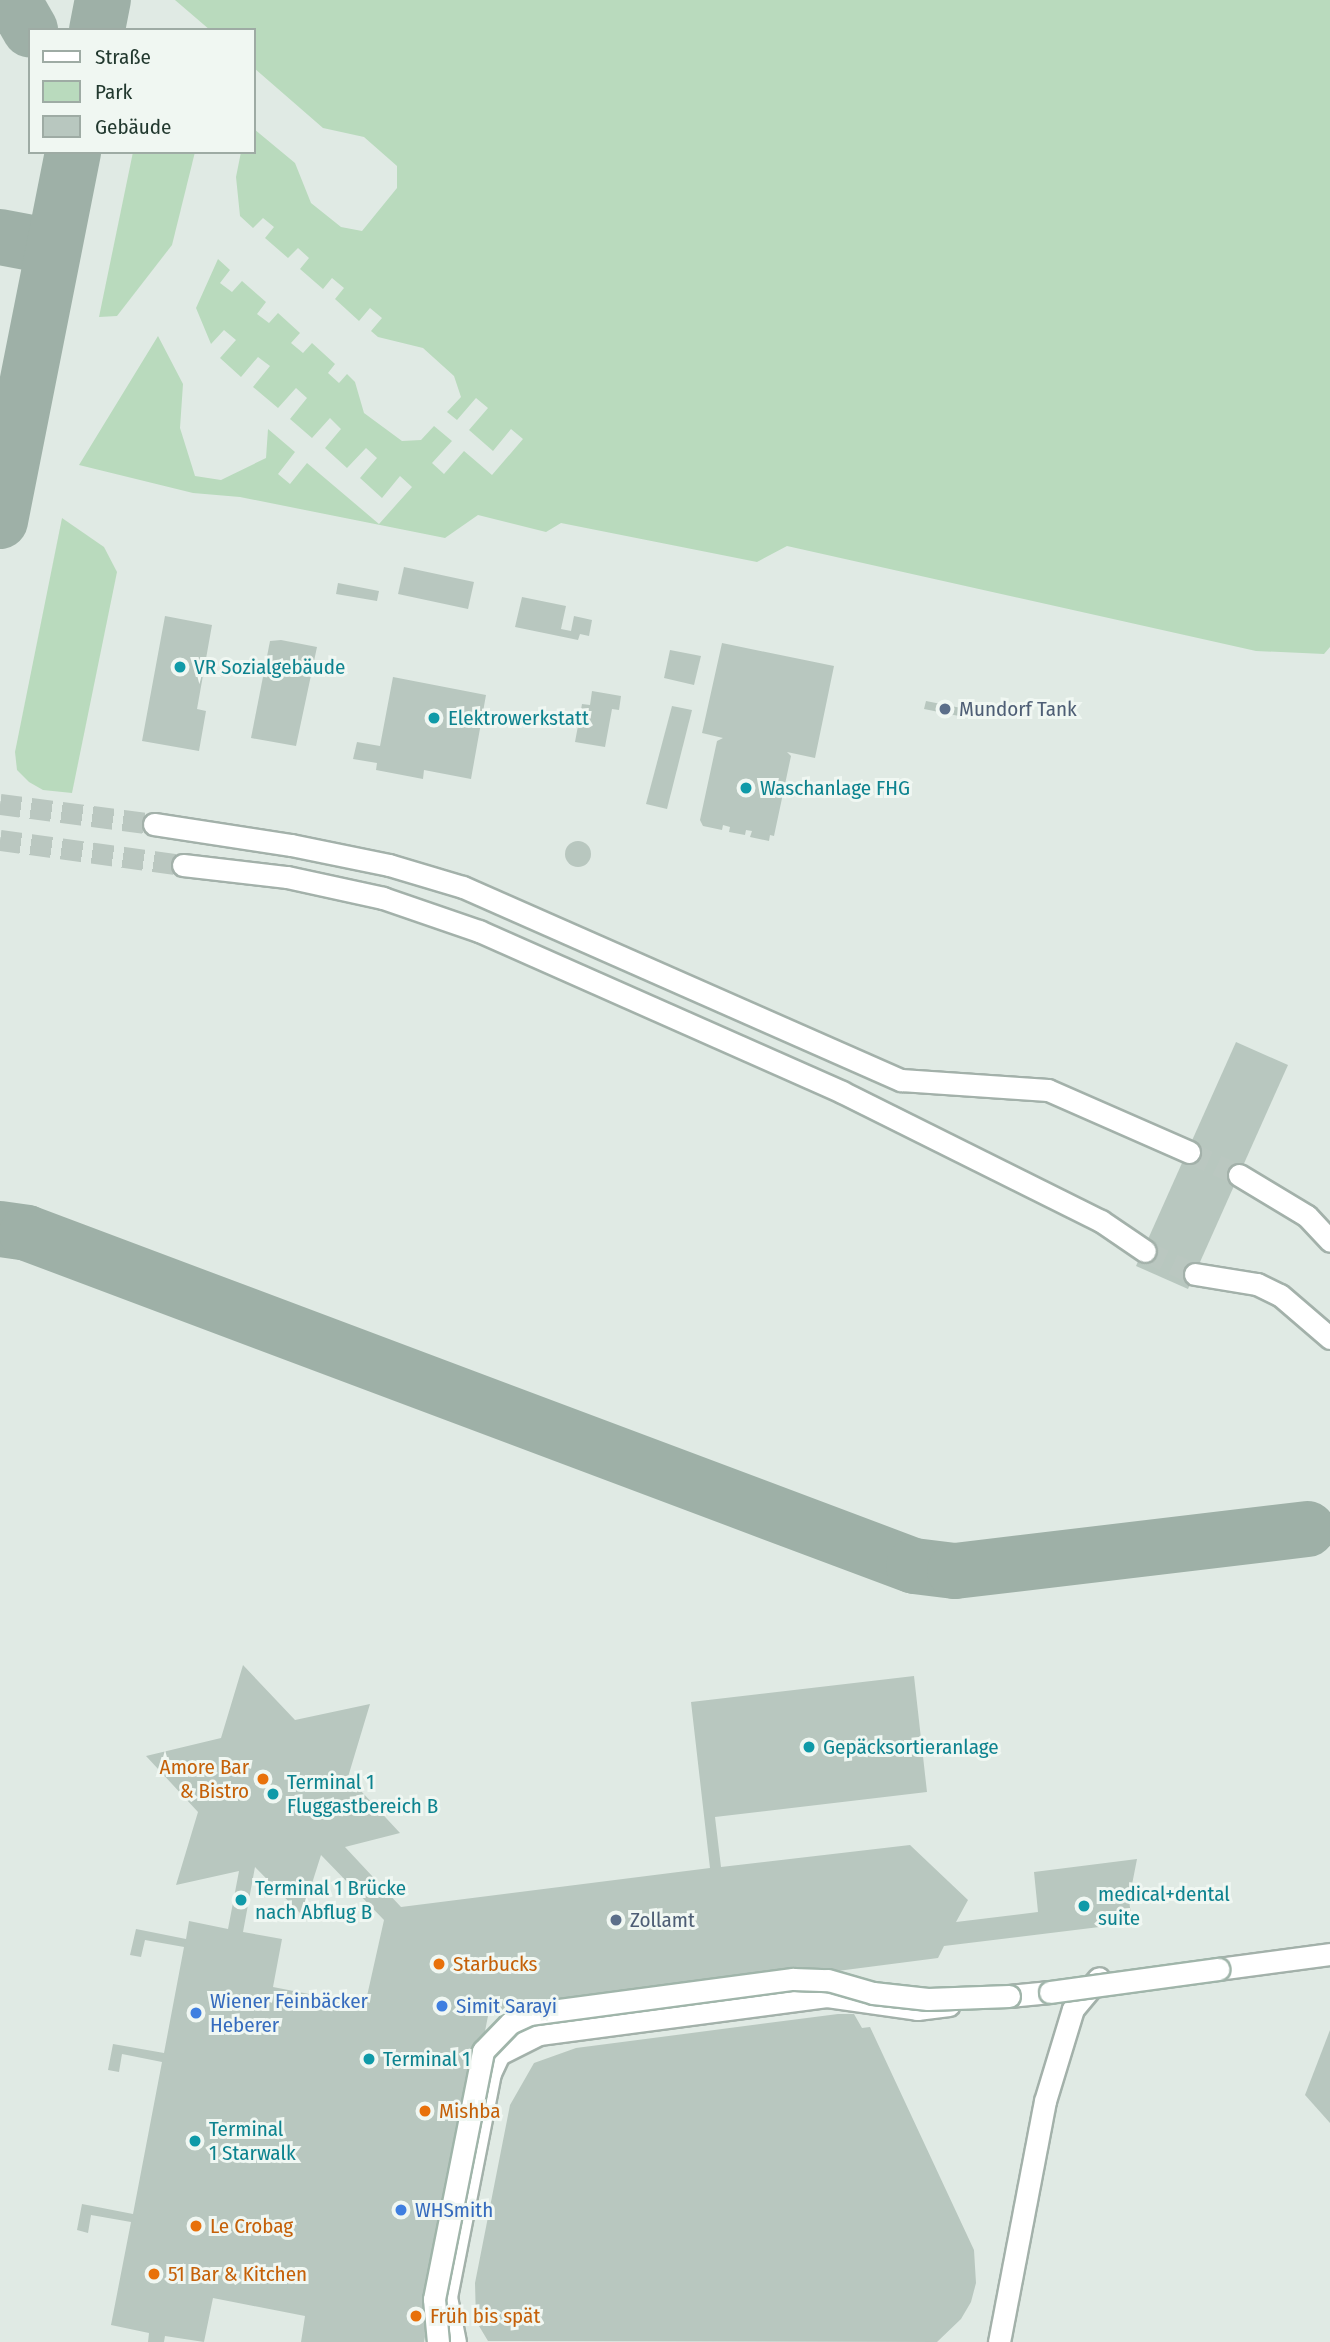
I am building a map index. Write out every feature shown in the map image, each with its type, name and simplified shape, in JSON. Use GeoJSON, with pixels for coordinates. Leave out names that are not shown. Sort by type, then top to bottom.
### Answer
{"type":"FeatureCollection","features":[{"type":"Feature","properties":{"kind":"street"},"geometry":{"type":"LineString","coordinates":[[154,824],[389,865],[476,891],[901,1080],[1048,1090],[1189,1152]]}},
{"type":"Feature","properties":{"kind":"street"},"geometry":{"type":"LineString","coordinates":[[183,865],[288,877],[359,892],[479,931],[842,1092],[1101,1221],[1145,1251]]}},
{"type":"Feature","properties":{"kind":"street"},"geometry":{"type":"LineString","coordinates":[[1239,1175],[1307,1216],[1330,1241]]}},
{"type":"Feature","properties":{"kind":"street"},"geometry":{"type":"LineString","coordinates":[[1195,1274],[1269,1289],[1307,1314],[1330,1338]]}},
{"type":"Feature","properties":{"kind":"street"},"geometry":{"type":"LineString","coordinates":[[455,2342],[446,2297],[490,2073],[499,2054],[538,2034],[827,1996],[917,2009],[1103,1974],[1330,1947]]}},
{"type":"Feature","properties":{"kind":"street"},"geometry":{"type":"LineString","coordinates":[[438,2342],[434,2299],[483,2051],[500,2029],[518,2018],[793,1979],[828,1980],[908,1998],[995,1997],[1330,1954]]}},
{"type":"Feature","properties":{"kind":"street"},"geometry":{"type":"LineString","coordinates":[[999,2342],[1045,2101],[1073,2009],[1103,1974]]}},
{"type":"Feature","properties":{"kind":"street"},"geometry":{"type":"LineString","coordinates":[[466,2342],[456,2313],[497,2091],[507,2065],[538,2034]]}},
{"type":"Feature","properties":{"kind":"green space"},"geometry":{"type":"Polygon","coordinates":[[[175,0],[1330,0],[1330,647],[1324,654],[1256,651],[787,546],[757,562],[561,523],[546,532],[478,515],[445,538],[240,497],[193,493],[79,465],[158,336],[183,384],[180,428],[195,476],[221,480],[266,458],[268,429],[295,452],[278,474],[290,484],[307,463],[379,524],[412,487],[400,476],[382,498],[360,478],[377,458],[366,448],[347,468],[325,448],[341,429],[330,418],[312,438],[290,419],[307,398],[296,388],[278,408],[253,387],[270,366],[258,357],[241,377],[220,358],[236,340],[224,330],[211,344],[196,308],[218,259],[230,270],[220,283],[232,292],[242,281],[266,302],[257,314],[269,323],[278,313],[300,333],[291,343],[303,353],[312,343],[335,364],[328,373],[339,383],[347,374],[355,382],[364,413],[402,441],[421,440],[434,426],[452,441],[432,463],[444,474],[464,451],[492,475],[523,439],[511,429],[493,451],[469,430],[488,408],[476,398],[457,420],[447,412],[461,397],[454,376],[423,348],[378,337],[371,331],[382,318],[370,308],[359,321],[335,299],[344,288],[332,278],[323,289],[300,269],[309,258],[298,248],[288,258],[265,238],[274,227],[263,218],[253,228],[240,216],[236,177],[241,154],[256,154],[256,131],[295,163],[311,203],[341,227],[362,231],[397,188],[397,166],[364,137],[323,128],[256,70],[256,28],[208,28],[175,0]]]}},
{"type":"Feature","properties":{"kind":"green space"},"geometry":{"type":"Polygon","coordinates":[[[133,154],[195,154],[172,245],[117,316],[99,317],[133,154]]]}},
{"type":"Feature","properties":{"kind":"green space"},"geometry":{"type":"Polygon","coordinates":[[[62,518],[104,547],[117,572],[72,793],[43,790],[29,782],[17,770],[15,752],[62,518]]]}},
{"type":"Feature","properties":{"kind":"building"},"geometry":{"type":"Polygon","coordinates":[[[404,567],[474,582],[468,609],[398,594],[404,567]]]}},
{"type":"Feature","properties":{"kind":"building"},"geometry":{"type":"Polygon","coordinates":[[[338,583],[379,591],[377,601],[336,594],[338,583]]]}},
{"type":"Feature","properties":{"kind":"building"},"geometry":{"type":"Polygon","coordinates":[[[522,597],[566,606],[561,629],[571,631],[574,616],[592,620],[589,636],[580,634],[578,640],[515,627],[522,597]]]}},
{"type":"Feature","properties":{"kind":"building","name":"VR Sozialgebäude"},"geometry":{"type":"Polygon","coordinates":[[[165,616],[212,625],[197,709],[206,711],[199,751],[142,741],[165,616]]]}},
{"type":"Feature","properties":{"kind":"building"},"geometry":{"type":"Polygon","coordinates":[[[281,640],[317,647],[296,746],[251,738],[270,641],[281,640]]]}},
{"type":"Feature","properties":{"kind":"building"},"geometry":{"type":"Polygon","coordinates":[[[722,643],[834,666],[815,758],[787,752],[791,756],[774,836],[770,835],[769,841],[750,837],[752,831],[746,830],[745,835],[729,832],[730,827],[723,825],[722,830],[703,826],[700,820],[717,741],[723,738],[702,733],[722,643]]]}},
{"type":"Feature","properties":{"kind":"building"},"geometry":{"type":"Polygon","coordinates":[[[670,650],[701,656],[694,685],[664,678],[670,650]]]}},
{"type":"Feature","properties":{"kind":"building","name":"Elektrowerkstatt"},"geometry":{"type":"Polygon","coordinates":[[[393,677],[486,695],[471,779],[424,770],[423,779],[376,770],[377,763],[353,759],[357,742],[380,746],[393,677]]]}},
{"type":"Feature","properties":{"kind":"building"},"geometry":{"type":"Polygon","coordinates":[[[592,691],[621,696],[619,710],[612,709],[605,747],[575,742],[582,704],[590,705],[592,691]]]}},
{"type":"Feature","properties":{"kind":"building","name":"Mundorf Tank"},"geometry":{"type":"Polygon","coordinates":[[[926,701],[966,709],[964,717],[924,709],[926,701]]]}},
{"type":"Feature","properties":{"kind":"building"},"geometry":{"type":"Polygon","coordinates":[[[672,706],[692,710],[667,809],[646,804],[672,706]]]}},
{"type":"Feature","properties":{"kind":"building"},"geometry":{"type":"Polygon","coordinates":[[[578,841],[587,845],[591,854],[587,863],[578,867],[569,863],[565,854],[569,845],[578,841]]]}},
{"type":"Feature","properties":{"kind":"building"},"geometry":{"type":"Polygon","coordinates":[[[1236,1042],[1288,1065],[1188,1289],[1136,1266],[1236,1042]]]}},
{"type":"Feature","properties":{"kind":"building"},"geometry":{"type":"Polygon","coordinates":[[[243,1665],[295,1720],[370,1704],[348,1777],[400,1833],[345,1847],[401,1907],[710,1868],[691,1702],[914,1676],[927,1792],[715,1817],[721,1867],[910,1845],[968,1900],[956,1922],[1038,1912],[1034,1872],[1137,1859],[1129,1900],[1132,1923],[944,1946],[938,1958],[488,2016],[424,2342],[301,2342],[305,2316],[213,2298],[204,2342],[165,2336],[164,2342],[148,2342],[149,2333],[111,2325],[131,2222],[91,2215],[88,2233],[77,2230],[82,2204],[133,2214],[162,2062],[122,2054],[119,2072],[108,2070],[113,2044],[164,2053],[184,1947],[145,1940],[141,1957],[130,1955],[136,1929],[186,1939],[189,1921],[228,1929],[239,1871],[176,1885],[198,1812],[146,1756],[221,1738],[243,1665]],[[321,1855],[302,1915],[255,1867],[243,1932],[282,1939],[273,1987],[365,2005],[384,1920],[321,1855]]]}},
{"type":"Feature","properties":{"kind":"building"},"geometry":{"type":"Polygon","coordinates":[[[854,2014],[862,2028],[870,2027],[974,2250],[976,2283],[971,2302],[961,2319],[937,2342],[488,2341],[476,2321],[475,2283],[510,2105],[534,2063],[576,2048],[854,2014]]]}},
{"type":"Feature","properties":{"kind":"building"},"geometry":{"type":"Polygon","coordinates":[[[1330,2030],[1330,2123],[1305,2095],[1330,2030]]]}},
{"type":"Feature","properties":{"kind":"taxiway"},"geometry":{"type":"LineString","coordinates":[[13,0],[29,28]]}},
{"type":"Feature","properties":{"kind":"taxiway"},"geometry":{"type":"LineString","coordinates":[[97,28],[103,0]]}},
{"type":"Feature","properties":{"kind":"taxiway"},"geometry":{"type":"LineString","coordinates":[[0,521],[73,154]]}},
{"type":"Feature","properties":{"kind":"taxiway"},"geometry":{"type":"LineString","coordinates":[[0,237],[53,247]]}},
{"type":"Feature","properties":{"kind":"taxiway"},"geometry":{"type":"LineString","coordinates":[[0,1229],[27,1233],[914,1566],[955,1571],[1308,1529]]}},
{"type":"Feature","properties":{"kind":"tunnel"},"geometry":{"type":"LineString","coordinates":[[0,804],[154,824]]}},
{"type":"Feature","properties":{"kind":"tunnel"},"geometry":{"type":"LineString","coordinates":[[0,840],[183,865]]}},
{"type":"Feature","properties":{"kind":"tunnel"},"geometry":{"type":"LineString","coordinates":[[1189,1152],[1239,1175]]}},
{"type":"Feature","properties":{"kind":"tunnel"},"geometry":{"type":"LineString","coordinates":[[1145,1251],[1195,1274]]}},
{"type":"Feature","properties":{"kind":"place","name":"VR Sozialgebäude"},"geometry":{"type":"Point","coordinates":[180,667]}},
{"type":"Feature","properties":{"kind":"place","name":"Mundorf Tank"},"geometry":{"type":"Point","coordinates":[945,709]}},
{"type":"Feature","properties":{"kind":"place","name":"Elektrowerkstatt"},"geometry":{"type":"Point","coordinates":[434,718]}},
{"type":"Feature","properties":{"kind":"place","name":"Waschanlage FHG"},"geometry":{"type":"Point","coordinates":[746,788]}},
{"type":"Feature","properties":{"kind":"place","name":"Gepäcksortieranlage"},"geometry":{"type":"Point","coordinates":[809,1747]}},
{"type":"Feature","properties":{"kind":"place","name":"Amore Bar & Bistro"},"geometry":{"type":"Point","coordinates":[263,1779]}},
{"type":"Feature","properties":{"kind":"place","name":"Terminal 1 Fluggastbereich B"},"geometry":{"type":"Point","coordinates":[273,1794]}},
{"type":"Feature","properties":{"kind":"place","name":"Terminal 1 Brücke nach Abflug B"},"geometry":{"type":"Point","coordinates":[241,1900]}},
{"type":"Feature","properties":{"kind":"place","name":"medical+dental suite"},"geometry":{"type":"Point","coordinates":[1084,1906]}},
{"type":"Feature","properties":{"kind":"place","name":"Zollamt"},"geometry":{"type":"Point","coordinates":[616,1920]}},
{"type":"Feature","properties":{"kind":"place","name":"Starbucks"},"geometry":{"type":"Point","coordinates":[439,1964]}},
{"type":"Feature","properties":{"kind":"place","name":"Simit Sarayi"},"geometry":{"type":"Point","coordinates":[442,2006]}},
{"type":"Feature","properties":{"kind":"place","name":"Wiener Feinbäcker Heberer"},"geometry":{"type":"Point","coordinates":[196,2013]}},
{"type":"Feature","properties":{"kind":"place","name":"Terminal 1"},"geometry":{"type":"Point","coordinates":[369,2059]}},
{"type":"Feature","properties":{"kind":"place","name":"Mishba"},"geometry":{"type":"Point","coordinates":[425,2111]}},
{"type":"Feature","properties":{"kind":"place","name":"Terminal 1 Starwalk"},"geometry":{"type":"Point","coordinates":[195,2141]}},
{"type":"Feature","properties":{"kind":"place","name":"WHSmith"},"geometry":{"type":"Point","coordinates":[401,2210]}},
{"type":"Feature","properties":{"kind":"place","name":"Le Crobag"},"geometry":{"type":"Point","coordinates":[196,2226]}},
{"type":"Feature","properties":{"kind":"place","name":"51 Bar & Kitchen"},"geometry":{"type":"Point","coordinates":[154,2274]}},
{"type":"Feature","properties":{"kind":"place","name":"Früh bis spät"},"geometry":{"type":"Point","coordinates":[416,2316]}}]}
